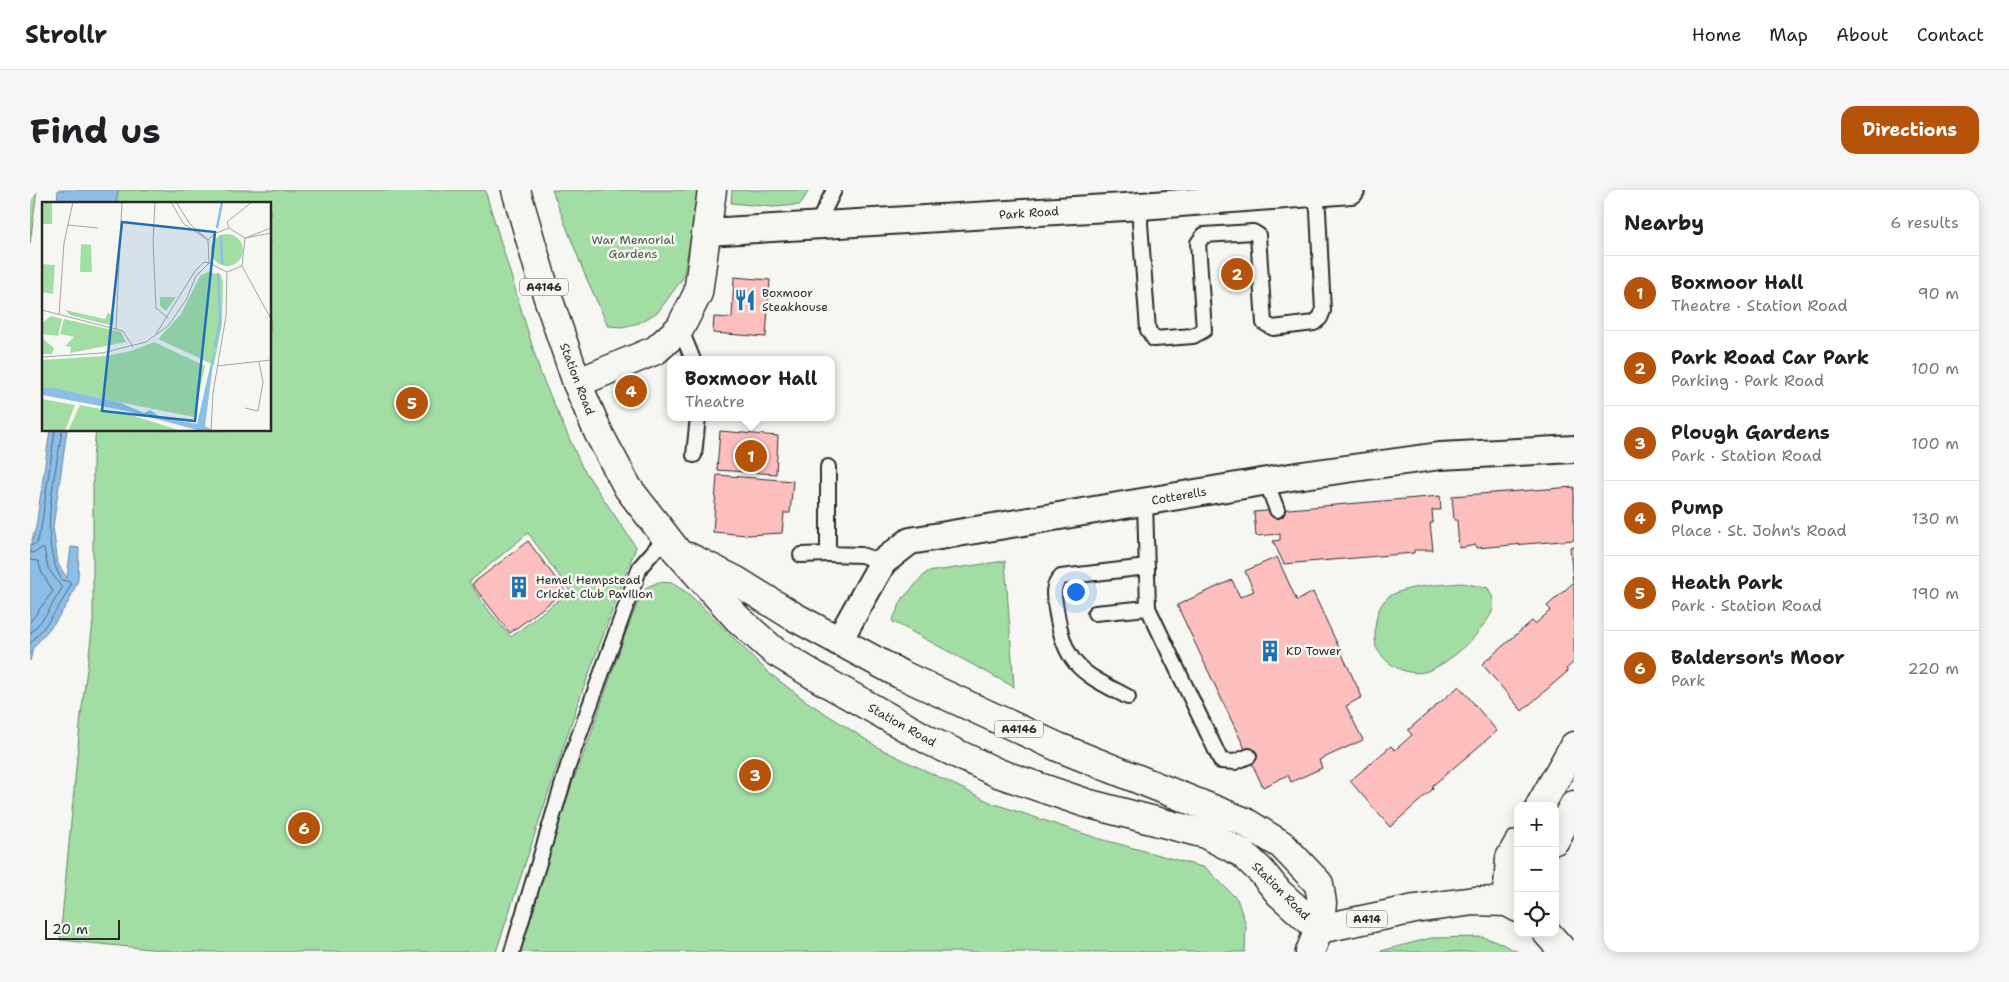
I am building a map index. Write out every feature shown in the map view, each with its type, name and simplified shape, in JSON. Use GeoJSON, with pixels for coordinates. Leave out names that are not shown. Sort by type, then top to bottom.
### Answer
{"type":"FeatureCollection","features":[{"type":"Feature","properties":{"kind":"main road","name":"Station Road"},"geometry":{"type":"LineString","coordinates":[[516,190],[542,280],[577,384],[599,434],[628,488],[671,544],[736,618],[774,651],[819,678],[930,741],[998,773],[1086,803],[1206,834],[1242,853],[1261,870],[1314,940]]}},
{"type":"Feature","properties":{"kind":"main road"},"geometry":{"type":"LineString","coordinates":[[577,384],[656,350],[680,328],[698,293],[712,190]]}},
{"type":"Feature","properties":{"kind":"main road","name":"Station Road"},"geometry":{"type":"LineString","coordinates":[[671,544],[735,580],[792,616],[900,674],[1058,747],[1245,822],[1282,845],[1319,884],[1322,903],[1314,940]]}},
{"type":"Feature","properties":{"kind":"main road"},"geometry":{"type":"LineString","coordinates":[[819,678],[838,642]]}},
{"type":"Feature","properties":{"kind":"main road"},"geometry":{"type":"LineString","coordinates":[[1542,802],[1574,746]]}},
{"type":"Feature","properties":{"kind":"main road"},"geometry":{"type":"LineString","coordinates":[[1559,833],[1574,805]]}},
{"type":"Feature","properties":{"kind":"main road"},"geometry":{"type":"LineString","coordinates":[[1514,900],[1510,858],[1516,847]]}},
{"type":"Feature","properties":{"kind":"main road","name":"A414"},"geometry":{"type":"LineString","coordinates":[[1314,940],[1415,909],[1474,901],[1514,900]]}},
{"type":"Feature","properties":{"kind":"main road"},"geometry":{"type":"LineString","coordinates":[[1551,937],[1564,952]]}},
{"type":"Feature","properties":{"kind":"street","name":"Park Road"},"geometry":{"type":"LineString","coordinates":[[707,232],[816,227],[1141,206],[1317,202],[1351,190]]}},
{"type":"Feature","properties":{"kind":"street","name":"Cotterells"},"geometry":{"type":"LineString","coordinates":[[838,642],[884,562],[910,542],[1266,481],[1440,456],[1574,449]]}},
{"type":"Feature","properties":{"kind":"lane"},"geometry":{"type":"LineString","coordinates":[[816,227],[834,190]]}},
{"type":"Feature","properties":{"kind":"lane"},"geometry":{"type":"LineString","coordinates":[[1141,206],[1140,223],[1148,330],[1154,339],[1193,336],[1204,330],[1198,243],[1204,235],[1253,232],[1258,235],[1264,323],[1273,328],[1314,323],[1320,318],[1323,311],[1317,202]]}},
{"type":"Feature","properties":{"kind":"lane"},"geometry":{"type":"LineString","coordinates":[[680,328],[691,356]]}},
{"type":"Feature","properties":{"kind":"lane"},"geometry":{"type":"LineString","coordinates":[[694,455],[698,421]]}},
{"type":"Feature","properties":{"kind":"lane"},"geometry":{"type":"LineString","coordinates":[[828,467],[828,554]]}},
{"type":"Feature","properties":{"kind":"lane"},"geometry":{"type":"LineString","coordinates":[[1266,481],[1277,510]]}},
{"type":"Feature","properties":{"kind":"lane"},"geometry":{"type":"LineString","coordinates":[[1145,502],[1148,608],[1221,760],[1235,762],[1248,756]]}},
{"type":"Feature","properties":{"kind":"lane"},"geometry":{"type":"LineString","coordinates":[[512,952],[568,766],[640,567],[671,544]]}},
{"type":"Feature","properties":{"kind":"lane"},"geometry":{"type":"LineString","coordinates":[[801,555],[862,555],[884,562]]}},
{"type":"Feature","properties":{"kind":"lane"},"geometry":{"type":"LineString","coordinates":[[1128,697],[1089,676],[1068,655],[1060,633],[1053,591],[1056,582],[1061,577],[1147,567]]}},
{"type":"Feature","properties":{"kind":"lane"},"geometry":{"type":"LineString","coordinates":[[1095,613],[1148,608]]}},
{"type":"Feature","properties":{"kind":"green space"},"geometry":{"type":"Polygon","coordinates":[[[30,190],[37,190],[30,243],[30,190]]]}},
{"type":"Feature","properties":{"kind":"green space"},"geometry":{"type":"Polygon","coordinates":[[[118,190],[485,190],[541,375],[582,467],[636,547],[578,703],[496,952],[180,952],[60,940],[81,715],[93,623],[93,457],[96,431],[271,431],[271,202],[116,202],[118,190]],[[528,533],[469,582],[489,611],[511,637],[570,591],[528,533]]]}},
{"type":"Feature","properties":{"kind":"green space","name":"War Memorial Gardens"},"geometry":{"type":"Polygon","coordinates":[[[552,190],[700,190],[683,278],[658,312],[639,323],[622,327],[608,326],[585,275],[552,190]]]}},
{"type":"Feature","properties":{"kind":"green space"},"geometry":{"type":"Polygon","coordinates":[[[732,190],[809,190],[800,205],[773,207],[731,203],[732,190]]]}},
{"type":"Feature","properties":{"kind":"green space"},"geometry":{"type":"Polygon","coordinates":[[[1005,561],[1014,687],[892,621],[903,598],[927,572],[1005,561]]]}},
{"type":"Feature","properties":{"kind":"green space"},"geometry":{"type":"Polygon","coordinates":[[[659,582],[672,583],[689,594],[769,673],[806,701],[879,748],[992,803],[1097,838],[1206,868],[1237,899],[1246,925],[1245,952],[517,952],[556,825],[587,745],[626,632],[638,602],[647,587],[659,582]]]}},
{"type":"Feature","properties":{"kind":"green space"},"geometry":{"type":"Polygon","coordinates":[[[1462,583],[1488,588],[1492,595],[1494,606],[1479,631],[1468,643],[1447,661],[1424,672],[1417,673],[1403,670],[1384,659],[1376,647],[1375,624],[1380,607],[1385,600],[1400,591],[1433,585],[1462,583]]]}},
{"type":"Feature","properties":{"kind":"green space"},"geometry":{"type":"Polygon","coordinates":[[[1482,937],[1496,941],[1518,952],[1377,952],[1431,938],[1482,937]]]}},
{"type":"Feature","properties":{"kind":"water"},"geometry":{"type":"Polygon","coordinates":[[[58,190],[118,190],[116,202],[57,202],[58,190]]]}},
{"type":"Feature","properties":{"kind":"water"},"geometry":{"type":"Polygon","coordinates":[[[50,431],[67,431],[53,527],[58,564],[67,578],[71,547],[79,548],[78,580],[69,601],[55,622],[33,648],[30,661],[30,547],[36,527],[50,431]]]}},
{"type":"Feature","properties":{"kind":"building"},"geometry":{"type":"Polygon","coordinates":[[[734,277],[770,280],[766,337],[713,333],[714,317],[732,318],[734,277]]]}},
{"type":"Feature","properties":{"kind":"building"},"geometry":{"type":"Polygon","coordinates":[[[720,431],[778,436],[776,474],[717,470],[720,431]]]}},
{"type":"Feature","properties":{"kind":"building"},"geometry":{"type":"Polygon","coordinates":[[[717,475],[793,481],[790,513],[784,513],[782,533],[747,535],[713,532],[717,475]]]}},
{"type":"Feature","properties":{"kind":"building"},"geometry":{"type":"Polygon","coordinates":[[[1574,487],[1574,540],[1476,548],[1476,545],[1459,548],[1457,520],[1454,520],[1452,496],[1574,487]]]}},
{"type":"Feature","properties":{"kind":"building"},"geometry":{"type":"Polygon","coordinates":[[[1440,496],[1441,510],[1432,510],[1433,523],[1430,523],[1433,550],[1414,550],[1414,553],[1284,564],[1273,541],[1280,540],[1280,534],[1256,536],[1254,512],[1440,496]]]}},
{"type":"Feature","properties":{"kind":"building","name":"Hemel Hempstead Cricket Club Pavilion"},"geometry":{"type":"Polygon","coordinates":[[[528,541],[565,591],[510,633],[472,584],[528,541]]]}},
{"type":"Feature","properties":{"kind":"building"},"geometry":{"type":"Polygon","coordinates":[[[1574,546],[1574,662],[1566,669],[1568,671],[1522,711],[1482,664],[1532,621],[1535,624],[1551,610],[1547,606],[1573,583],[1570,547],[1574,546]]]}},
{"type":"Feature","properties":{"kind":"building","name":"KD Tower"},"geometry":{"type":"Polygon","coordinates":[[[1277,557],[1297,601],[1313,592],[1362,697],[1346,706],[1363,740],[1319,760],[1322,768],[1291,782],[1288,775],[1263,787],[1177,605],[1232,580],[1240,597],[1254,591],[1245,571],[1277,557]]]}},
{"type":"Feature","properties":{"kind":"building"},"geometry":{"type":"Polygon","coordinates":[[[1459,686],[1497,731],[1432,786],[1433,789],[1390,827],[1350,781],[1391,746],[1395,750],[1412,735],[1408,730],[1459,686]]]}},
{"type":"Feature","properties":{"kind":"place","name":"Park Road Car Park"},"geometry":{"type":"Point","coordinates":[1237,274]}},
{"type":"Feature","properties":{"kind":"place","name":"Boxmoor Steakhouse"},"geometry":{"type":"Point","coordinates":[745,300]}},
{"type":"Feature","properties":{"kind":"place","name":"Pump"},"geometry":{"type":"Point","coordinates":[631,391]}},
{"type":"Feature","properties":{"kind":"place","name":"Heath Park"},"geometry":{"type":"Point","coordinates":[412,403]}},
{"type":"Feature","properties":{"kind":"place","name":"Boxmoor Hall"},"geometry":{"type":"Point","coordinates":[751,456]}},
{"type":"Feature","properties":{"kind":"place","name":"Hemel Hempstead Cricket Club Pavilion"},"geometry":{"type":"Point","coordinates":[519,587]}},
{"type":"Feature","properties":{"kind":"place","name":"KD Tower"},"geometry":{"type":"Point","coordinates":[1270,651]}},
{"type":"Feature","properties":{"kind":"place","name":"Plough Gardens"},"geometry":{"type":"Point","coordinates":[755,775]}},
{"type":"Feature","properties":{"kind":"place","name":"Balderson's Moor"},"geometry":{"type":"Point","coordinates":[304,828]}}]}
